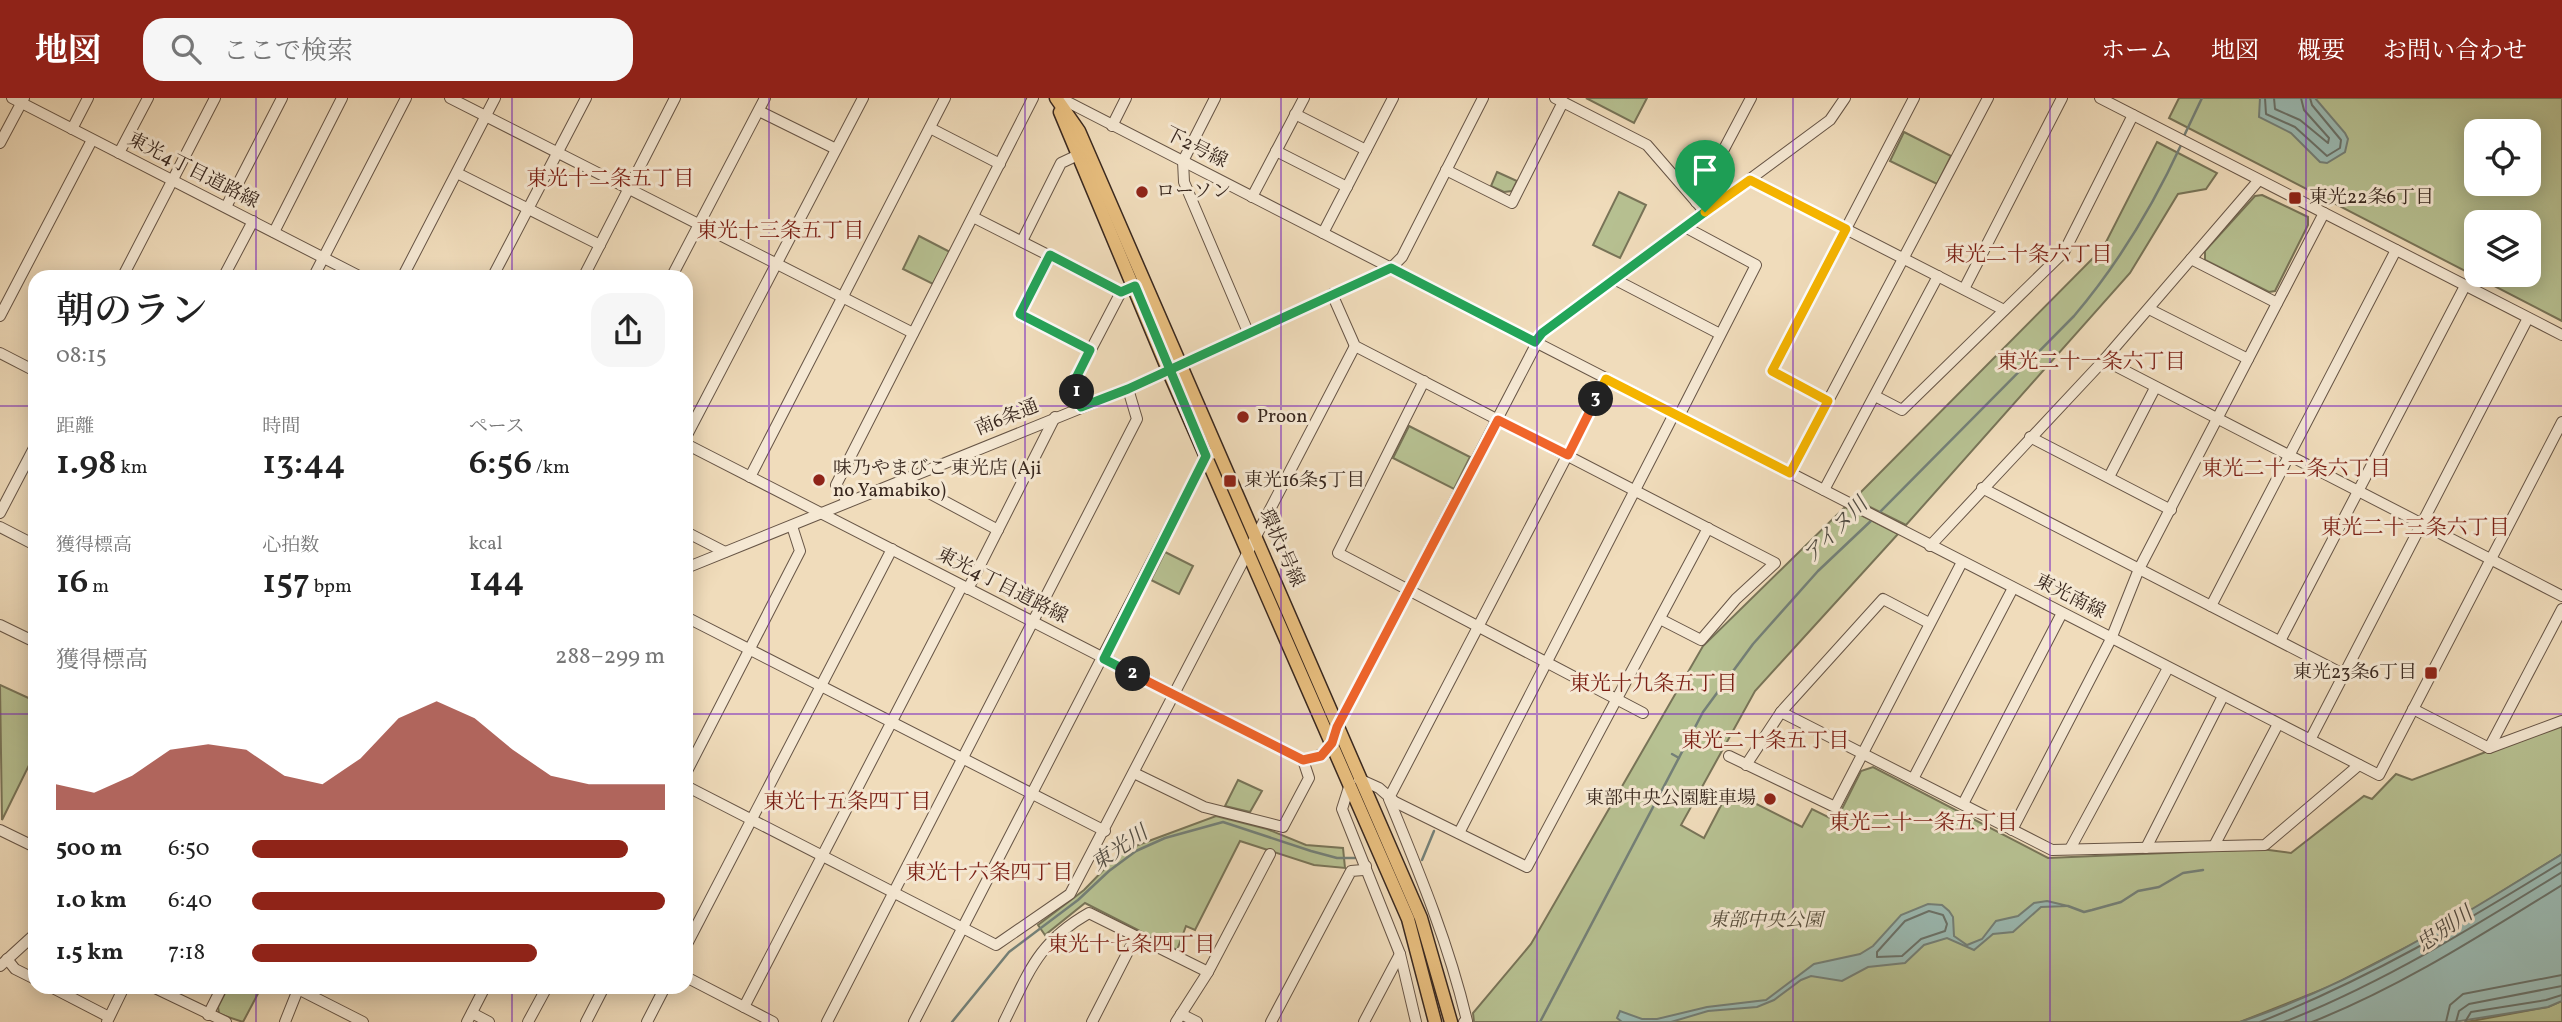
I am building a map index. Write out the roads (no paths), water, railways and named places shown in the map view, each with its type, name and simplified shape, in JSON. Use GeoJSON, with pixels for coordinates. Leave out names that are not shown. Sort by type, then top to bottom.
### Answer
{"type":"FeatureCollection","features":[{"type":"Feature","properties":{"kind":"main road","name":"環状1号線"},"geometry":{"type":"LineString","coordinates":[[1057,98],[1078,155],[1180,364],[1248,554],[1332,743],[1354,781],[1421,918],[1451,1022]]}},
{"type":"Feature","properties":{"kind":"main road","name":"環状1号線"},"geometry":{"type":"LineString","coordinates":[[1057,98],[1079,131],[1140,283],[1168,370],[1256,539],[1337,727],[1354,781],[1408,919],[1435,1022]]}},
{"type":"Feature","properties":{"kind":"street"},"geometry":{"type":"LineString","coordinates":[[72,129],[88,98]]}},
{"type":"Feature","properties":{"kind":"street"},"geometry":{"type":"LineString","coordinates":[[119,153],[148,98]]}},
{"type":"Feature","properties":{"kind":"street"},"geometry":{"type":"LineString","coordinates":[[126,270],[215,98]]}},
{"type":"Feature","properties":{"kind":"street"},"geometry":{"type":"LineString","coordinates":[[226,207],[282,98]]}},
{"type":"Feature","properties":{"kind":"street"},"geometry":{"type":"LineString","coordinates":[[274,232],[342,98]]}},
{"type":"Feature","properties":{"kind":"street"},"geometry":{"type":"LineString","coordinates":[[317,270],[406,98]]}},
{"type":"Feature","properties":{"kind":"street"},"geometry":{"type":"LineString","coordinates":[[450,98],[913,333]]}},
{"type":"Feature","properties":{"kind":"street"},"geometry":{"type":"LineString","coordinates":[[406,270],[495,98]]}},
{"type":"Feature","properties":{"kind":"street"},"geometry":{"type":"LineString","coordinates":[[496,270],[586,98]]}},
{"type":"Feature","properties":{"kind":"street"},"geometry":{"type":"LineString","coordinates":[[587,270],[675,98]]}},
{"type":"Feature","properties":{"kind":"street"},"geometry":{"type":"LineString","coordinates":[[675,270],[765,98]]}},
{"type":"Feature","properties":{"kind":"street"},"geometry":{"type":"LineString","coordinates":[[693,424],[863,98]]}},
{"type":"Feature","properties":{"kind":"street"},"geometry":{"type":"LineString","coordinates":[[750,477],[945,98]]}},
{"type":"Feature","properties":{"kind":"street"},"geometry":{"type":"LineString","coordinates":[[848,502],[836,485],[1033,98]]}},
{"type":"Feature","properties":{"kind":"street","name":"下2号線"},"geometry":{"type":"LineString","coordinates":[[1057,98],[1391,268]]}},
{"type":"Feature","properties":{"kind":"street"},"geometry":{"type":"LineString","coordinates":[[1112,126],[1126,98]]}},
{"type":"Feature","properties":{"kind":"street"},"geometry":{"type":"LineString","coordinates":[[1215,98],[1182,161],[1184,182],[1248,332]]}},
{"type":"Feature","properties":{"kind":"street"},"geometry":{"type":"LineString","coordinates":[[1252,197],[1304,98]]}},
{"type":"Feature","properties":{"kind":"street"},"geometry":{"type":"LineString","coordinates":[[1323,233],[1393,98]]}},
{"type":"Feature","properties":{"kind":"street"},"geometry":{"type":"LineString","coordinates":[[1391,268],[1402,257],[1483,98]]}},
{"type":"Feature","properties":{"kind":"street"},"geometry":{"type":"LineString","coordinates":[[1696,202],[1751,98]]}},
{"type":"Feature","properties":{"kind":"street"},"geometry":{"type":"LineString","coordinates":[[1134,773],[1204,807],[1283,827],[1309,778],[1303,760],[1321,756],[1332,743],[1337,727],[1498,420],[1535,342],[1542,333],[1830,120],[1845,98]]}},
{"type":"Feature","properties":{"kind":"street"},"geometry":{"type":"LineString","coordinates":[[1828,401],[1772,371],[1914,98]]}},
{"type":"Feature","properties":{"kind":"street"},"geometry":{"type":"LineString","coordinates":[[1790,473],[1988,98]]}},
{"type":"Feature","properties":{"kind":"street"},"geometry":{"type":"LineString","coordinates":[[1964,289],[2062,98]]}},
{"type":"Feature","properties":{"kind":"street"},"geometry":{"type":"LineString","coordinates":[[2100,98],[2119,102],[2133,115],[2464,285]]}},
{"type":"Feature","properties":{"kind":"street"},"geometry":{"type":"LineString","coordinates":[[0,143],[19,100]]}},
{"type":"Feature","properties":{"kind":"street","name":"東光4丁目道路線"},"geometry":{"type":"LineString","coordinates":[[19,100],[347,270]]}},
{"type":"Feature","properties":{"kind":"street"},"geometry":{"type":"LineString","coordinates":[[1446,170],[1512,203],[1559,100],[1647,145],[1705,212]]}},
{"type":"Feature","properties":{"kind":"street"},"geometry":{"type":"LineString","coordinates":[[759,111],[836,149]]}},
{"type":"Feature","properties":{"kind":"street"},"geometry":{"type":"LineString","coordinates":[[1295,114],[1366,150]]}},
{"type":"Feature","properties":{"kind":"street"},"geometry":{"type":"LineString","coordinates":[[1875,396],[1902,410],[2064,252],[2133,115]]}},
{"type":"Feature","properties":{"kind":"street"},"geometry":{"type":"LineString","coordinates":[[930,128],[1000,164]]}},
{"type":"Feature","properties":{"kind":"street"},"geometry":{"type":"LineString","coordinates":[[0,316],[92,139]]}},
{"type":"Feature","properties":{"kind":"street"},"geometry":{"type":"LineString","coordinates":[[1276,151],[1347,187]]}},
{"type":"Feature","properties":{"kind":"street"},"geometry":{"type":"LineString","coordinates":[[1022,241],[1061,163],[1078,155]]}},
{"type":"Feature","properties":{"kind":"street"},"geometry":{"type":"LineString","coordinates":[[457,173],[600,245]]}},
{"type":"Feature","properties":{"kind":"street"},"geometry":{"type":"LineString","coordinates":[[1750,180],[2004,310]]}},
{"type":"Feature","properties":{"kind":"street"},"geometry":{"type":"LineString","coordinates":[[1930,546],[2104,360],[2259,180]]}},
{"type":"Feature","properties":{"kind":"street"},"geometry":{"type":"LineString","coordinates":[[2012,830],[2111,639],[2139,569],[2324,213]]}},
{"type":"Feature","properties":{"kind":"street"},"geometry":{"type":"LineString","coordinates":[[973,217],[1121,292]]}},
{"type":"Feature","properties":{"kind":"street"},"geometry":{"type":"LineString","coordinates":[[227,270],[253,221]]}},
{"type":"Feature","properties":{"kind":"street"},"geometry":{"type":"LineString","coordinates":[[1459,833],[1635,490],[1756,265],[1685,227]]}},
{"type":"Feature","properties":{"kind":"street"},"geometry":{"type":"LineString","coordinates":[[2211,606],[2396,250]]}},
{"type":"Feature","properties":{"kind":"street"},"geometry":{"type":"LineString","coordinates":[[1050,255],[1020,314],[1090,350]]}},
{"type":"Feature","properties":{"kind":"street"},"geometry":{"type":"LineString","coordinates":[[2191,259],[2277,303]]}},
{"type":"Feature","properties":{"kind":"street","name":"南6条通"},"geometry":{"type":"LineString","coordinates":[[693,565],[1128,389],[1391,268]]}},
{"type":"Feature","properties":{"kind":"street","name":"東光南線"},"geometry":{"type":"LineString","coordinates":[[1391,268],[2379,775],[2562,422]]}},
{"type":"Feature","properties":{"kind":"street"},"geometry":{"type":"LineString","coordinates":[[1824,490],[1938,276]]}},
{"type":"Feature","properties":{"kind":"street"},"geometry":{"type":"LineString","coordinates":[[1614,279],[1720,334]]}},
{"type":"Feature","properties":{"kind":"street"},"geometry":{"type":"LineString","coordinates":[[1081,407],[1074,382],[1121,292],[1140,283]]}},
{"type":"Feature","properties":{"kind":"street"},"geometry":{"type":"LineString","coordinates":[[2280,641],[2464,287]]}},
{"type":"Feature","properties":{"kind":"street"},"geometry":{"type":"LineString","coordinates":[[2467,287],[2562,335]]}},
{"type":"Feature","properties":{"kind":"street"},"geometry":{"type":"LineString","coordinates":[[1332,294],[1355,346],[1775,563],[1736,599],[1701,640],[1660,619]]}},
{"type":"Feature","properties":{"kind":"street"},"geometry":{"type":"LineString","coordinates":[[2148,309],[2248,359]]}},
{"type":"Feature","properties":{"kind":"street"},"geometry":{"type":"LineString","coordinates":[[2310,740],[2528,318]]}},
{"type":"Feature","properties":{"kind":"street"},"geometry":{"type":"LineString","coordinates":[[693,790],[996,945],[1070,894],[1355,346]]}},
{"type":"Feature","properties":{"kind":"street"},"geometry":{"type":"LineString","coordinates":[[0,353],[28,367]]}},
{"type":"Feature","properties":{"kind":"street"},"geometry":{"type":"LineString","coordinates":[[2104,360],[2562,596]]}},
{"type":"Feature","properties":{"kind":"street"},"geometry":{"type":"LineString","coordinates":[[1465,1021],[1455,970],[1433,906],[1389,798],[1606,379]]}},
{"type":"Feature","properties":{"kind":"street"},"geometry":{"type":"LineString","coordinates":[[1424,381],[1338,553],[1643,713]]}},
{"type":"Feature","properties":{"kind":"street"},"geometry":{"type":"LineString","coordinates":[[2109,477],[2155,388]]}},
{"type":"Feature","properties":{"kind":"street"},"geometry":{"type":"LineString","coordinates":[[827,1022],[1137,419],[1128,389]]}},
{"type":"Feature","properties":{"kind":"street"},"geometry":{"type":"LineString","coordinates":[[744,1007],[891,722],[998,530],[1055,417]]}},
{"type":"Feature","properties":{"kind":"street"},"geometry":{"type":"LineString","coordinates":[[2030,437],[2171,510]]}},
{"type":"Feature","properties":{"kind":"street","name":"東光4丁目道路線"},"geometry":{"type":"LineString","coordinates":[[693,448],[1303,760]]}},
{"type":"Feature","properties":{"kind":"street"},"geometry":{"type":"LineString","coordinates":[[914,1022],[1212,454]]}},
{"type":"Feature","properties":{"kind":"street"},"geometry":{"type":"LineString","coordinates":[[0,513],[28,459]]}},
{"type":"Feature","properties":{"kind":"street"},"geometry":{"type":"LineString","coordinates":[[904,479],[998,530]]}},
{"type":"Feature","properties":{"kind":"street"},"geometry":{"type":"LineString","coordinates":[[1982,488],[2345,675]]}},
{"type":"Feature","properties":{"kind":"street"},"geometry":{"type":"LineString","coordinates":[[693,760],[800,551],[792,526]]}},
{"type":"Feature","properties":{"kind":"street"},"geometry":{"type":"LineString","coordinates":[[0,527],[28,541]]}},
{"type":"Feature","properties":{"kind":"street"},"geometry":{"type":"LineString","coordinates":[[1416,1022],[1400,954],[1342,809],[1343,798],[1354,781],[1379,788],[1389,798],[1527,867],[1708,528]]}},
{"type":"Feature","properties":{"kind":"street"},"geometry":{"type":"LineString","coordinates":[[693,536],[725,552]]}},
{"type":"Feature","properties":{"kind":"street"},"geometry":{"type":"LineString","coordinates":[[693,932],[892,549]]}},
{"type":"Feature","properties":{"kind":"street"},"geometry":{"type":"LineString","coordinates":[[1729,756],[1835,807],[1962,562]]}},
{"type":"Feature","properties":{"kind":"street"},"geometry":{"type":"LineString","coordinates":[[1913,779],[2013,588]]}},
{"type":"Feature","properties":{"kind":"street"},"geometry":{"type":"LineString","coordinates":[[1746,765],[1781,712],[1882,599],[1929,623]]}},
{"type":"Feature","properties":{"kind":"street"},"geometry":{"type":"LineString","coordinates":[[2488,748],[2562,609]]}},
{"type":"Feature","properties":{"kind":"street"},"geometry":{"type":"LineString","coordinates":[[1963,804],[2062,613]]}},
{"type":"Feature","properties":{"kind":"street"},"geometry":{"type":"LineString","coordinates":[[693,621],[1105,831]]}},
{"type":"Feature","properties":{"kind":"street"},"geometry":{"type":"LineString","coordinates":[[0,625],[28,639]]}},
{"type":"Feature","properties":{"kind":"street"},"geometry":{"type":"LineString","coordinates":[[2070,849],[2168,668]]}},
{"type":"Feature","properties":{"kind":"street"},"geometry":{"type":"LineString","coordinates":[[2146,848],[2223,696]]}},
{"type":"Feature","properties":{"kind":"street"},"geometry":{"type":"LineString","coordinates":[[2413,709],[2488,748],[2562,721]]}},
{"type":"Feature","properties":{"kind":"street"},"geometry":{"type":"LineString","coordinates":[[1781,712],[2052,850],[2264,845],[2359,765]]}},
{"type":"Feature","properties":{"kind":"street"},"geometry":{"type":"LineString","coordinates":[[2214,846],[2278,724]]}},
{"type":"Feature","properties":{"kind":"street"},"geometry":{"type":"LineString","coordinates":[[0,830],[28,844]]}},
{"type":"Feature","properties":{"kind":"street"},"geometry":{"type":"LineString","coordinates":[[1197,1022],[1178,1018],[1208,972],[1270,854]]}},
{"type":"Feature","properties":{"kind":"street"},"geometry":{"type":"LineString","coordinates":[[1271,1022],[1351,871],[1363,870],[1366,866]]}},
{"type":"Feature","properties":{"kind":"street"},"geometry":{"type":"LineString","coordinates":[[1004,1022],[1037,955],[1068,925],[1089,913],[1208,972]]}},
{"type":"Feature","properties":{"kind":"street"},"geometry":{"type":"LineString","coordinates":[[1092,1022],[1136,936]]}},
{"type":"Feature","properties":{"kind":"street"},"geometry":{"type":"LineString","coordinates":[[28,940],[4,962],[28,976]]}},
{"type":"Feature","properties":{"kind":"street"},"geometry":{"type":"LineString","coordinates":[[1364,1022],[1400,954]]}},
{"type":"Feature","properties":{"kind":"street"},"geometry":{"type":"LineString","coordinates":[[693,981],[773,1022]]}},
{"type":"Feature","properties":{"kind":"street"},"geometry":{"type":"LineString","coordinates":[[63,994],[108,1019],[120,994]]}},
{"type":"Feature","properties":{"kind":"street"},"geometry":{"type":"LineString","coordinates":[[167,994],[226,1022]]}},
{"type":"Feature","properties":{"kind":"street"},"geometry":{"type":"LineString","coordinates":[[208,1015],[218,994]]}},
{"type":"Feature","properties":{"kind":"street"},"geometry":{"type":"LineString","coordinates":[[285,1022],[297,994]]}},
{"type":"Feature","properties":{"kind":"street"},"geometry":{"type":"LineString","coordinates":[[310,994],[363,1022]]}},
{"type":"Feature","properties":{"kind":"street"},"geometry":{"type":"LineString","coordinates":[[481,994],[469,1018],[489,1022]]}},
{"type":"Feature","properties":{"kind":"street"},"geometry":{"type":"LineString","coordinates":[[528,1022],[543,994]]}},
{"type":"Feature","properties":{"kind":"street"},"geometry":{"type":"LineString","coordinates":[[586,1022],[600,994]]}},
{"type":"Feature","properties":{"kind":"street"},"geometry":{"type":"LineString","coordinates":[[647,1022],[661,994]]}},
{"type":"Feature","properties":{"kind":"water"},"geometry":{"type":"Polygon","coordinates":[[[2260,98],[2315,98],[2345,133],[2348,139],[2345,152],[2327,163],[2320,162],[2291,133],[2259,117],[2260,98]]]}},
{"type":"Feature","properties":{"kind":"water","name":"忠別川"},"geometry":{"type":"Polygon","coordinates":[[[2562,854],[2562,1001],[2548,1007],[2454,1022],[2240,1022],[2366,969],[2562,854]]]}},
{"type":"Feature","properties":{"kind":"water"},"geometry":{"type":"Polygon","coordinates":[[[2047,901],[2068,906],[2041,907],[2013,932],[1993,934],[1974,950],[1947,938],[1924,945],[1905,963],[1868,967],[1842,981],[1811,976],[1774,1000],[1757,1007],[1708,1011],[1671,1022],[1622,1022],[1617,1018],[1620,1011],[1642,1019],[1657,1019],[1707,1007],[1766,1000],[1814,964],[1860,954],[1873,946],[1901,915],[1928,904],[1942,905],[1949,911],[1953,917],[1954,936],[1967,945],[1982,939],[1996,921],[2018,916],[2034,903],[2047,901]]]}},
{"type":"Feature","properties":{"kind":"waterway","name":"アイヌ川"},"geometry":{"type":"LineString","coordinates":[[2184,136],[2202,98]]}},
{"type":"Feature","properties":{"kind":"waterway","name":"アイヌ川"},"geometry":{"type":"LineString","coordinates":[[1878,514],[2074,316],[2134,233],[2182,143]]}},
{"type":"Feature","properties":{"kind":"waterway","name":"アイヌ川"},"geometry":{"type":"LineString","coordinates":[[1540,1022],[1703,712],[1753,644],[1818,571],[1874,518]]}},
{"type":"Feature","properties":{"kind":"waterway","name":"アイヌ川"},"geometry":{"type":"LineString","coordinates":[[1672,754],[1679,758]]}},
{"type":"Feature","properties":{"kind":"waterway","name":"東光川"},"geometry":{"type":"LineString","coordinates":[[952,1022],[1009,952],[1078,900],[1109,871],[1136,851],[1165,838],[1223,822],[1311,851],[1337,858],[1355,858]]}},
{"type":"Feature","properties":{"kind":"waterway","name":"東光川"},"geometry":{"type":"LineString","coordinates":[[1422,860],[1434,831]]}},
{"type":"Feature","properties":{"kind":"waterway"},"geometry":{"type":"LineString","coordinates":[[2068,906],[2084,912],[2092,910],[2121,902],[2138,891],[2159,887],[2183,873],[2203,870]]}},
{"type":"Feature","properties":{"kind":"place","name":"ローソン"},"geometry":{"type":"Point","coordinates":[1142,192]}},
{"type":"Feature","properties":{"kind":"place","name":"東光22条6丁目"},"geometry":{"type":"Point","coordinates":[2295,198]}},
{"type":"Feature","properties":{"kind":"place","name":"Proon"},"geometry":{"type":"Point","coordinates":[1243,417]}},
{"type":"Feature","properties":{"kind":"place","name":"味乃やまびこ 東光店 (Aji no Yamabiko)"},"geometry":{"type":"Point","coordinates":[819,480]}},
{"type":"Feature","properties":{"kind":"place","name":"東光16条5丁目"},"geometry":{"type":"Point","coordinates":[1230,481]}},
{"type":"Feature","properties":{"kind":"place","name":"東光23条6丁目"},"geometry":{"type":"Point","coordinates":[2431,673]}},
{"type":"Feature","properties":{"kind":"place","name":"東部中央公園駐車場"},"geometry":{"type":"Point","coordinates":[1770,799]}},
{"type":"Feature","properties":{"kind":"district","name":"東光十二条五丁目"},"geometry":{"type":"Point","coordinates":[610,179]}},
{"type":"Feature","properties":{"kind":"district","name":"東光十三条五丁目"},"geometry":{"type":"Point","coordinates":[780,231]}},
{"type":"Feature","properties":{"kind":"district","name":"東光二十条六丁目"},"geometry":{"type":"Point","coordinates":[2028,255]}},
{"type":"Feature","properties":{"kind":"district","name":"東光二十一条六丁目"},"geometry":{"type":"Point","coordinates":[2091,362]}},
{"type":"Feature","properties":{"kind":"district","name":"東光二十二条六丁目"},"geometry":{"type":"Point","coordinates":[2296,469]}},
{"type":"Feature","properties":{"kind":"district","name":"東光二十三条六丁目"},"geometry":{"type":"Point","coordinates":[2415,528]}},
{"type":"Feature","properties":{"kind":"district","name":"東光十九条五丁目"},"geometry":{"type":"Point","coordinates":[1653,684]}},
{"type":"Feature","properties":{"kind":"district","name":"東光二十条五丁目"},"geometry":{"type":"Point","coordinates":[1765,741]}},
{"type":"Feature","properties":{"kind":"district","name":"東光十五条四丁目"},"geometry":{"type":"Point","coordinates":[847,802]}},
{"type":"Feature","properties":{"kind":"district","name":"東光二十一条五丁目"},"geometry":{"type":"Point","coordinates":[1923,823]}},
{"type":"Feature","properties":{"kind":"district","name":"東光十六条四丁目"},"geometry":{"type":"Point","coordinates":[989,873]}},
{"type":"Feature","properties":{"kind":"district","name":"東光十七条四丁目"},"geometry":{"type":"Point","coordinates":[1131,945]}},
{"type":"Feature","properties":{"kind":"park label","name":"東部中央公園"},"geometry":{"type":"Point","coordinates":[1766,921]}}]}
